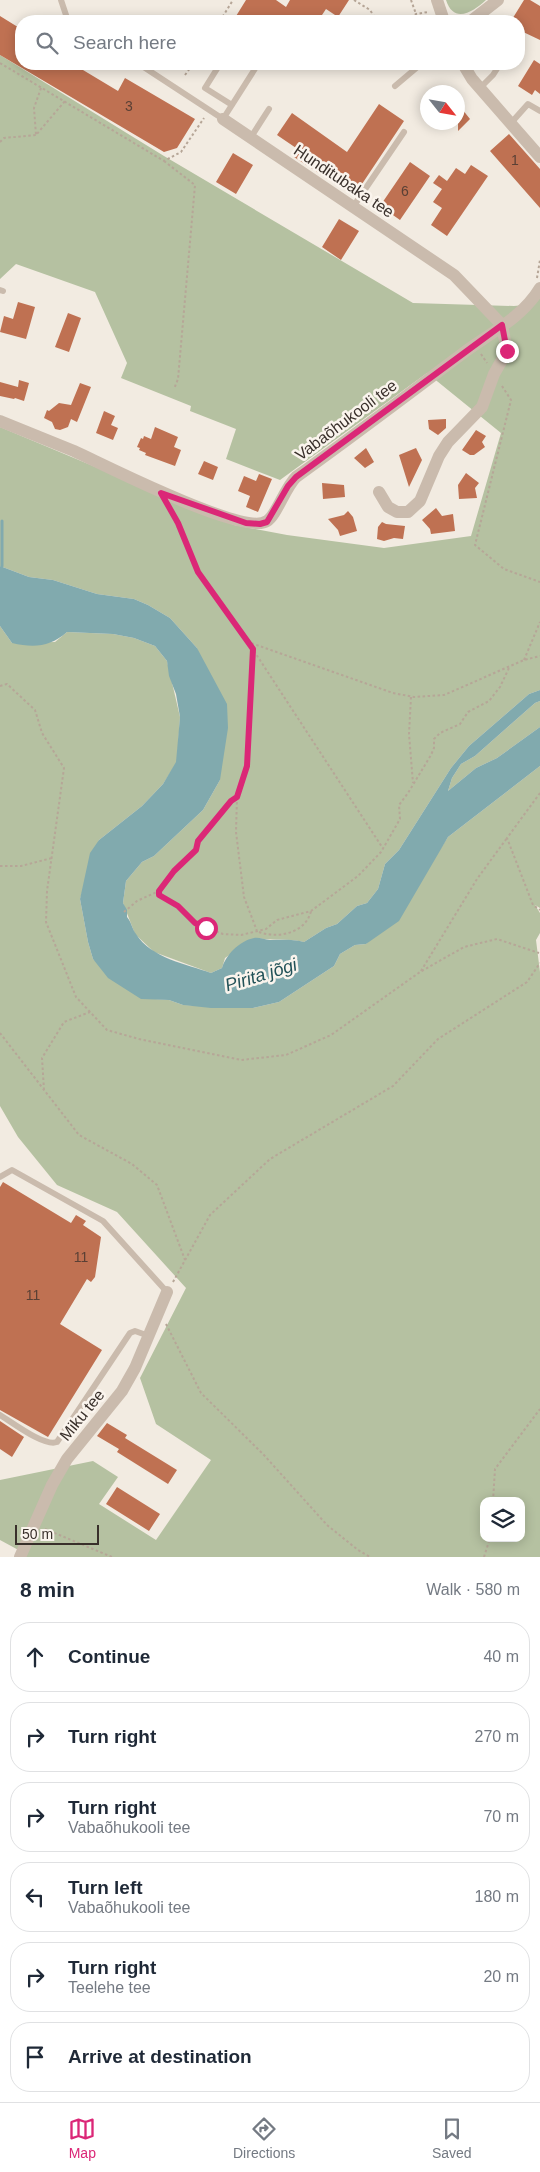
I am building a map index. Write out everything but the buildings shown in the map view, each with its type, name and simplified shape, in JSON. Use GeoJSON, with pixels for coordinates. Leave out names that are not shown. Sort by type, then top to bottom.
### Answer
{"type":"FeatureCollection","features":[{"type":"Feature","properties":{"kind":"street"},"geometry":{"type":"LineString","coordinates":[[479,15],[498,0]]}},
{"type":"Feature","properties":{"kind":"street"},"geometry":{"type":"LineString","coordinates":[[467,70],[480,88],[540,157]]}},
{"type":"Feature","properties":{"kind":"street","name":"Hunditubaka tee"},"geometry":{"type":"LineString","coordinates":[[223,119],[454,276],[502,325]]}},
{"type":"Feature","properties":{"kind":"street","name":"Vabaõhukooli tee"},"geometry":{"type":"LineString","coordinates":[[0,421],[74,452],[161,493],[246,523],[260,524],[267,522],[288,486],[296,477],[526,307],[540,288]]}},
{"type":"Feature","properties":{"kind":"street"},"geometry":{"type":"LineString","coordinates":[[379,492],[388,507],[397,512],[408,512],[415,507],[423,496],[439,456],[448,442],[482,407],[494,374],[507,351],[502,325]]}},
{"type":"Feature","properties":{"kind":"street","name":"Miku tee"},"geometry":{"type":"LineString","coordinates":[[20,1557],[52,1485],[67,1459],[122,1391],[135,1368],[150,1337],[167,1292]]}},
{"type":"Feature","properties":{"kind":"lane"},"geometry":{"type":"LineString","coordinates":[[61,0],[66,15]]}},
{"type":"Feature","properties":{"kind":"lane","name":"Hunditubaka tee"},"geometry":{"type":"LineString","coordinates":[[149,70],[223,119]]}},
{"type":"Feature","properties":{"kind":"lane"},"geometry":{"type":"LineString","coordinates":[[216,70],[205,88],[232,105]]}},
{"type":"Feature","properties":{"kind":"lane"},"geometry":{"type":"LineString","coordinates":[[223,119],[254,70]]}},
{"type":"Feature","properties":{"kind":"lane"},"geometry":{"type":"LineString","coordinates":[[395,86],[414,70]]}},
{"type":"Feature","properties":{"kind":"lane"},"geometry":{"type":"LineString","coordinates":[[480,88],[496,70]]}},
{"type":"Feature","properties":{"kind":"lane"},"geometry":{"type":"LineString","coordinates":[[511,123],[528,104],[540,111]]}},
{"type":"Feature","properties":{"kind":"lane"},"geometry":{"type":"LineString","coordinates":[[250,137],[269,109]]}},
{"type":"Feature","properties":{"kind":"lane"},"geometry":{"type":"LineString","coordinates":[[353,207],[404,132]]}},
{"type":"Feature","properties":{"kind":"lane"},"geometry":{"type":"LineString","coordinates":[[0,1177],[12,1170],[103,1221],[167,1292]]}},
{"type":"Feature","properties":{"kind":"lane"},"geometry":{"type":"LineString","coordinates":[[0,1415],[44,1442],[53,1444],[57,1442],[130,1332],[135,1331],[150,1337]]}},
{"type":"Feature","properties":{"kind":"path"},"geometry":{"type":"LineString","coordinates":[[224,15],[233,0]]}},
{"type":"Feature","properties":{"kind":"path"},"geometry":{"type":"LineString","coordinates":[[354,0],[370,10],[373,15]]}},
{"type":"Feature","properties":{"kind":"path"},"geometry":{"type":"LineString","coordinates":[[411,0],[416,14],[440,10]]}},
{"type":"Feature","properties":{"kind":"path"},"geometry":{"type":"LineString","coordinates":[[0,63],[164,160],[194,185],[178,379],[174,389]]}},
{"type":"Feature","properties":{"kind":"path"},"geometry":{"type":"LineString","coordinates":[[185,75],[189,70]]}},
{"type":"Feature","properties":{"kind":"path"},"geometry":{"type":"LineString","coordinates":[[36,134],[34,108],[41,88]]}},
{"type":"Feature","properties":{"kind":"path"},"geometry":{"type":"LineString","coordinates":[[0,142],[4,138],[36,134],[65,101]]}},
{"type":"Feature","properties":{"kind":"path"},"geometry":{"type":"LineString","coordinates":[[164,160],[181,152],[210,110]]}},
{"type":"Feature","properties":{"kind":"path"},"geometry":{"type":"LineString","coordinates":[[475,344],[511,400],[475,545],[504,569],[540,582]]}},
{"type":"Feature","properties":{"kind":"path"},"geometry":{"type":"LineString","coordinates":[[161,493],[178,523],[198,572],[253,649],[382,848]]}},
{"type":"Feature","properties":{"kind":"path"},"geometry":{"type":"LineString","coordinates":[[524,660],[540,622]]}},
{"type":"Feature","properties":{"kind":"path"},"geometry":{"type":"LineString","coordinates":[[538,628],[540,633]]}},
{"type":"Feature","properties":{"kind":"path"},"geometry":{"type":"LineString","coordinates":[[248,642],[393,693],[411,697],[444,695],[524,660],[540,656]]}},
{"type":"Feature","properties":{"kind":"path"},"geometry":{"type":"LineString","coordinates":[[253,649],[247,766],[237,797],[236,832],[244,897],[258,932],[267,935],[290,933],[304,925],[309,919],[311,911]]}},
{"type":"Feature","properties":{"kind":"path"},"geometry":{"type":"LineString","coordinates":[[159,891],[159,895],[178,906],[195,923],[223,934],[235,935],[258,932],[266,929],[277,920],[311,911],[358,876],[381,852],[400,819],[398,805],[408,793],[431,755],[434,748],[434,739],[440,733],[460,724],[468,712],[489,701],[500,687],[509,668]]}},
{"type":"Feature","properties":{"kind":"path"},"geometry":{"type":"LineString","coordinates":[[0,686],[7,684],[35,710],[42,733],[64,768],[46,922],[76,998],[107,1030],[139,1039],[241,1060],[286,1055],[331,1035],[420,972],[464,947],[497,939],[539,953]]}},
{"type":"Feature","properties":{"kind":"path"},"geometry":{"type":"LineString","coordinates":[[411,697],[409,734],[413,783]]}},
{"type":"Feature","properties":{"kind":"path"},"geometry":{"type":"LineString","coordinates":[[420,972],[477,879],[540,793]]}},
{"type":"Feature","properties":{"kind":"path"},"geometry":{"type":"LineString","coordinates":[[124,912],[137,901],[159,891],[174,871],[196,850],[198,841],[231,801],[237,797]]}},
{"type":"Feature","properties":{"kind":"path"},"geometry":{"type":"LineString","coordinates":[[506,838],[533,905],[540,910]]}},
{"type":"Feature","properties":{"kind":"path"},"geometry":{"type":"LineString","coordinates":[[0,866],[21,866],[52,858]]}},
{"type":"Feature","properties":{"kind":"path"},"geometry":{"type":"LineString","coordinates":[[167,1292],[210,1215],[270,1159],[393,1086],[438,1039],[527,982],[540,963]]}},
{"type":"Feature","properties":{"kind":"path"},"geometry":{"type":"LineString","coordinates":[[44,1090],[42,1058],[64,1022],[90,1012]]}},
{"type":"Feature","properties":{"kind":"path"},"geometry":{"type":"LineString","coordinates":[[0,1034],[80,1135],[132,1164],[157,1185],[185,1260]]}},
{"type":"Feature","properties":{"kind":"path"},"geometry":{"type":"LineString","coordinates":[[160,1311],[202,1393],[263,1454],[327,1525],[358,1550],[370,1557]]}},
{"type":"Feature","properties":{"kind":"path"},"geometry":{"type":"LineString","coordinates":[[493,1497],[495,1469],[540,1409]]}},
{"type":"Feature","properties":{"kind":"path"},"geometry":{"type":"LineString","coordinates":[[34,1524],[112,1557]]}},
{"type":"Feature","properties":{"kind":"path"},"geometry":{"type":"LineString","coordinates":[[484,1557],[489,1542]]}},
{"type":"Feature","properties":{"kind":"green space"},"geometry":{"type":"Polygon","coordinates":[[[446,0],[486,0],[476,8],[464,14],[459,14],[450,8],[446,0]]]}},
{"type":"Feature","properties":{"kind":"green space"},"geometry":{"type":"Polygon","coordinates":[[[0,55],[15,64],[15,70],[24,70],[164,156],[413,303],[514,306],[535,304],[540,296],[540,690],[529,694],[469,746],[451,768],[399,850],[385,864],[378,889],[367,903],[357,906],[337,924],[326,928],[304,942],[255,938],[225,958],[222,968],[211,973],[154,952],[135,934],[123,903],[126,881],[142,862],[154,856],[203,810],[220,780],[197,648],[170,618],[134,599],[97,594],[53,580],[29,577],[0,566],[0,427],[234,525],[287,535],[384,548],[471,536],[501,433],[427,373],[280,480],[226,459],[236,429],[190,411],[191,406],[121,378],[127,363],[95,292],[16,264],[0,279],[0,55]]]}},
{"type":"Feature","properties":{"kind":"green space"},"geometry":{"type":"Polygon","coordinates":[[[0,626],[12,643],[55,642],[67,632],[113,634],[134,638],[155,646],[167,661],[180,717],[177,762],[163,784],[142,806],[99,840],[80,899],[93,959],[141,998],[169,1000],[183,1005],[253,1008],[279,1002],[334,966],[340,954],[355,945],[366,944],[423,876],[448,837],[540,766],[540,908],[535,905],[540,913],[540,933],[536,940],[540,972],[540,1557],[23,1557],[24,1553],[0,1540],[0,1480],[93,1461],[118,1477],[99,1504],[156,1540],[211,1460],[156,1424],[140,1378],[186,1288],[117,1212],[57,1185],[18,1137],[0,1106],[0,626]]]}},
{"type":"Feature","properties":{"kind":"green space"},"geometry":{"type":"Polygon","coordinates":[[[540,701],[540,727],[497,758],[476,768],[448,791],[452,778],[461,764],[475,756],[535,703],[540,701]]]}},
{"type":"Feature","properties":{"kind":"water","name":"Pirita jõgi"},"geometry":{"type":"Polygon","coordinates":[[[0,566],[29,577],[53,580],[97,594],[134,599],[170,618],[197,648],[227,704],[228,728],[220,780],[203,810],[154,856],[142,862],[126,881],[123,903],[127,910],[127,917],[135,932],[151,949],[180,963],[211,973],[222,968],[234,949],[243,942],[256,938],[304,942],[326,928],[337,924],[357,906],[367,903],[378,889],[385,864],[399,850],[451,768],[469,746],[529,694],[540,690],[540,701],[535,703],[475,756],[461,764],[452,778],[448,791],[476,768],[497,758],[540,727],[540,766],[448,837],[399,921],[366,944],[355,945],[340,954],[334,966],[279,1002],[253,1008],[211,1008],[183,1005],[169,1000],[141,999],[108,978],[93,959],[80,899],[90,853],[99,840],[142,806],[163,784],[176,762],[180,717],[167,661],[155,646],[134,638],[113,634],[67,632],[54,641],[41,645],[27,646],[12,643],[0,626],[0,566]]]}},
{"type":"Feature","properties":{"kind":"waterway"},"geometry":{"type":"LineString","coordinates":[[2,521],[2,566]]}},
{"type":"Feature","properties":{"kind":"route"},"geometry":{"type":"LineString","coordinates":[[206,928],[195,923],[178,906],[159,895],[159,891],[174,871],[196,850],[198,841],[231,801],[237,797],[247,766],[253,649],[198,572],[178,523],[161,493],[246,523],[260,524],[267,522],[272,517],[288,486],[296,477],[502,325],[507,351]]}}]}
